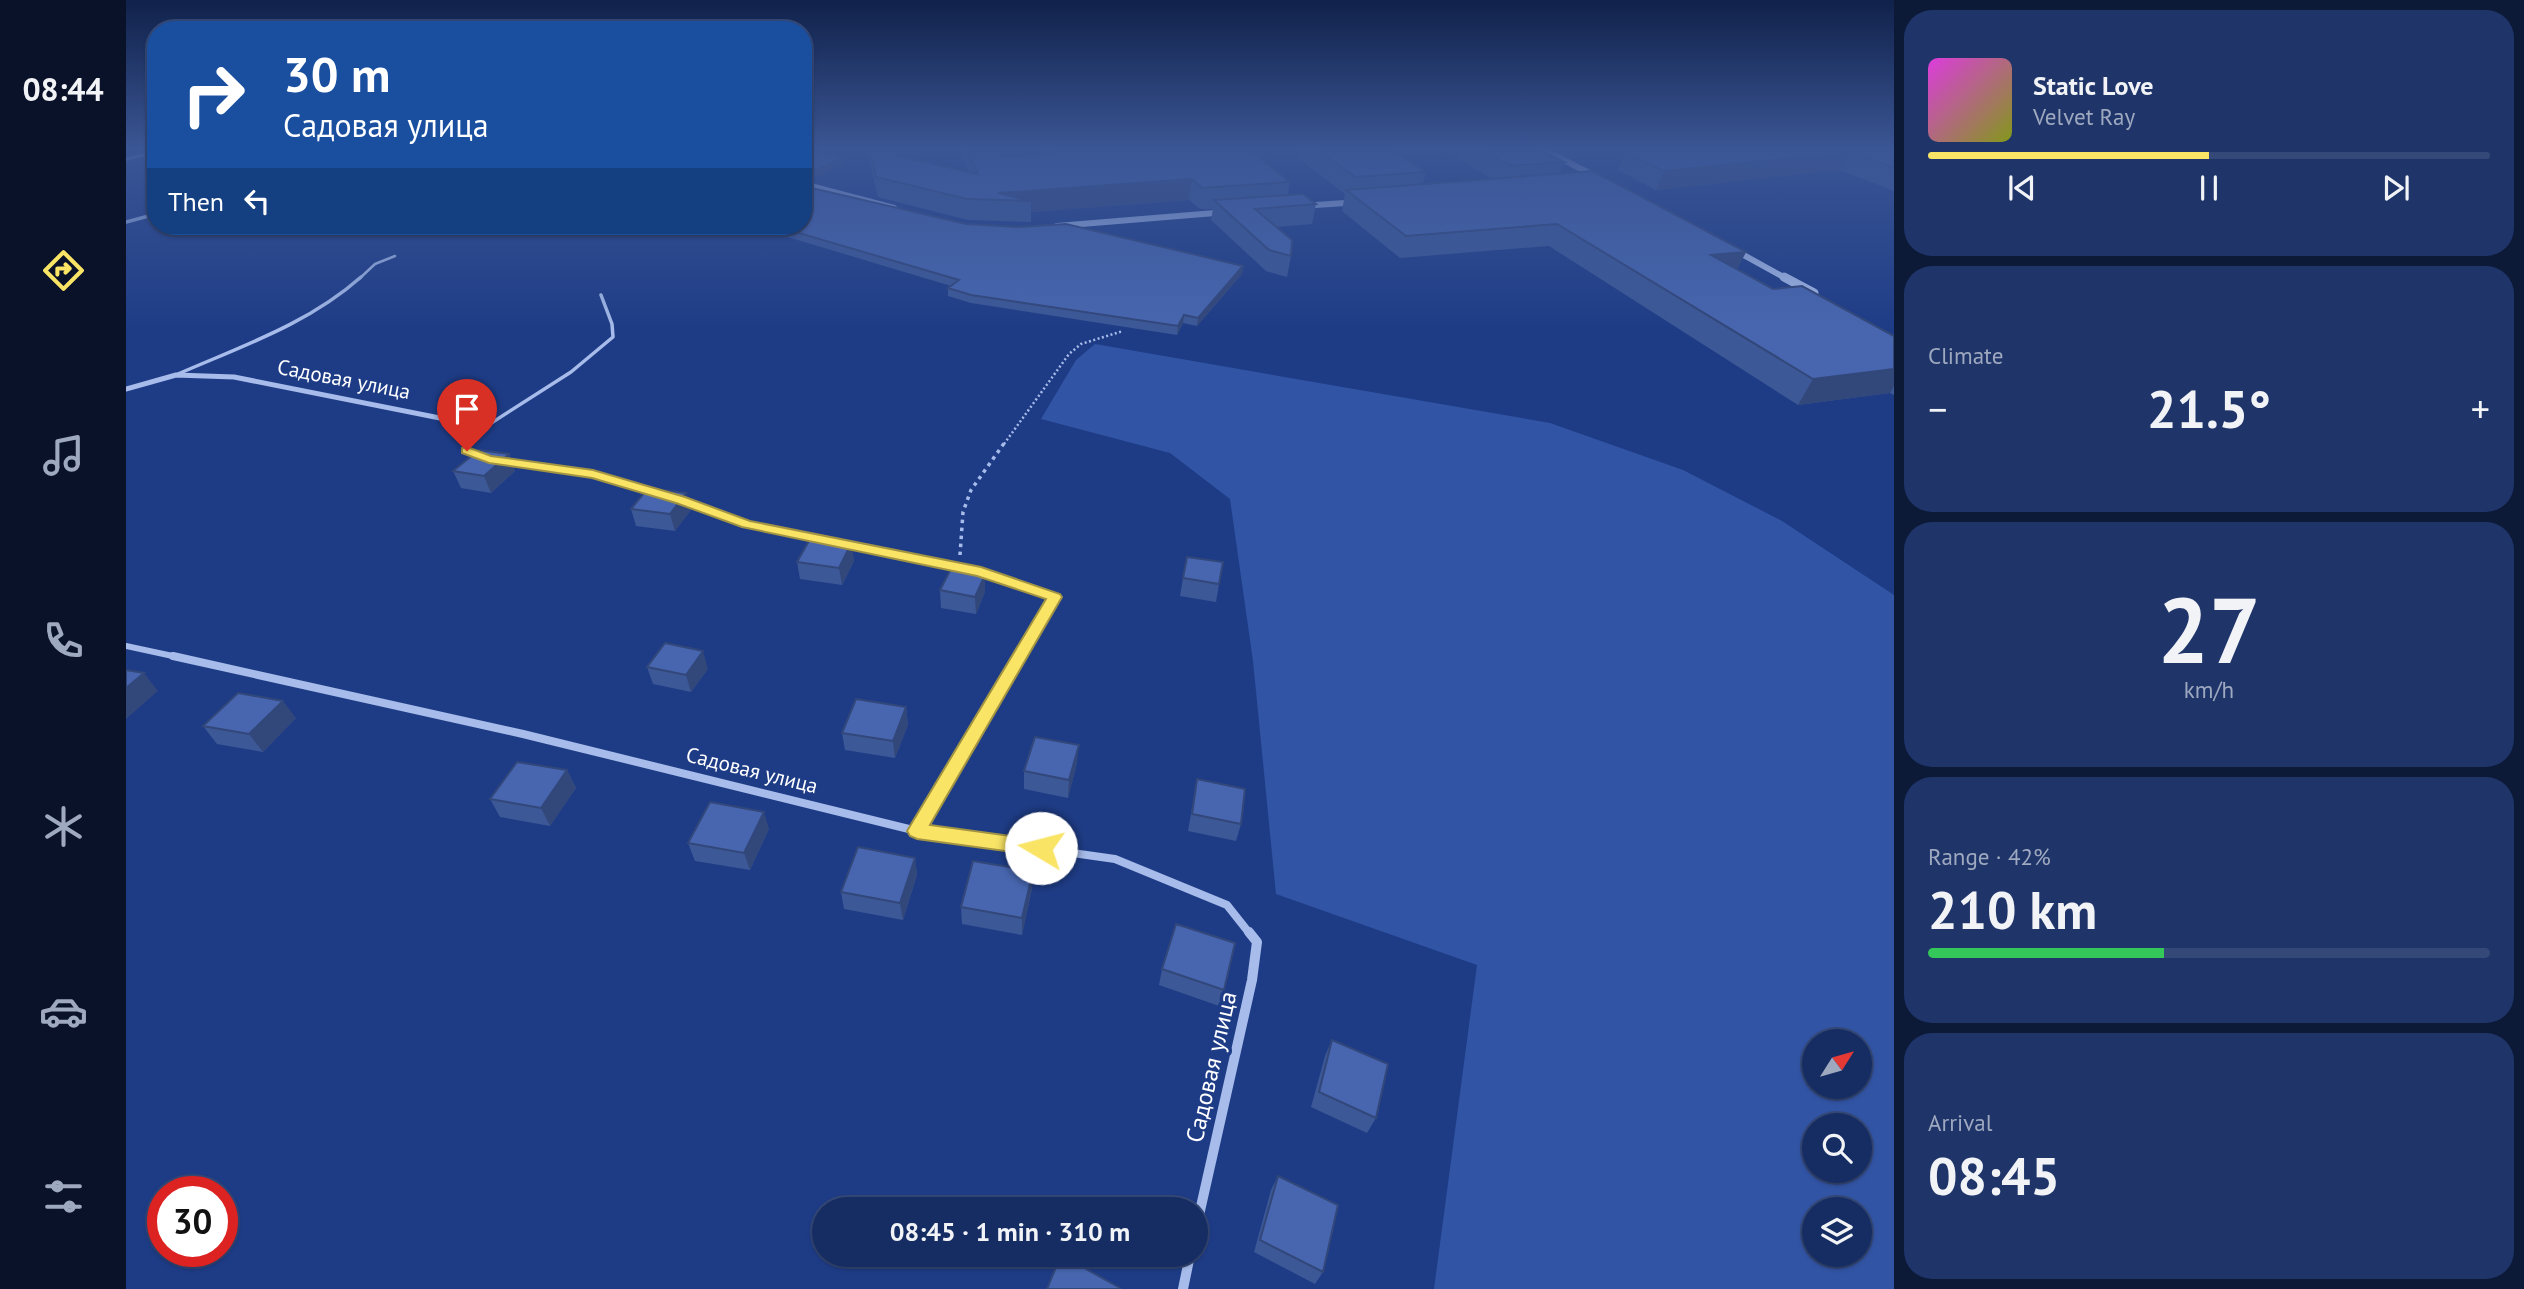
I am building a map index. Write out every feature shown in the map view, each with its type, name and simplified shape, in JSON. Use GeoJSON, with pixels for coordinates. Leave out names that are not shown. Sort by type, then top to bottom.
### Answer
{"type":"FeatureCollection","features":[{"type":"Feature","properties":{"kind":"street"},"geometry":{"type":"LineString","coordinates":[[1046,227],[1231,212]]}},
{"type":"Feature","properties":{"kind":"street"},"geometry":{"type":"LineString","coordinates":[[126,222],[147,216]]}},
{"type":"Feature","properties":{"kind":"street"},"geometry":{"type":"LineString","coordinates":[[1728,246],[1821,297]]}},
{"type":"Feature","properties":{"kind":"street","name":"Садовая улица"},"geometry":{"type":"LineString","coordinates":[[126,389],[176,375],[234,377],[485,428]]}},
{"type":"Feature","properties":{"kind":"street"},"geometry":{"type":"LineString","coordinates":[[485,428],[466,444],[467,451],[489,459]]}},
{"type":"Feature","properties":{"kind":"street"},"geometry":{"type":"LineString","coordinates":[[502,461],[593,474],[681,500],[747,524],[981,572],[1055,597],[917,831]]}},
{"type":"Feature","properties":{"kind":"street","name":"Садовая улица"},"geometry":{"type":"LineString","coordinates":[[126,646],[362,696],[597,751],[917,831],[1115,859],[1227,905],[1257,942],[1252,980],[1203,1197]]}},
{"type":"Feature","properties":{"kind":"street"},"geometry":{"type":"LineString","coordinates":[[1183,1289],[1188,1267]]}},
{"type":"Feature","properties":{"kind":"lane"},"geometry":{"type":"LineString","coordinates":[[176,375],[298,322],[338,297],[374,264],[395,256]]}},
{"type":"Feature","properties":{"kind":"lane"},"geometry":{"type":"LineString","coordinates":[[485,428],[571,372],[613,337],[612,324],[601,295]]}},
{"type":"Feature","properties":{"kind":"path"},"geometry":{"type":"LineString","coordinates":[[959,568],[963,512],[971,490],[987,466],[1069,354],[1081,344],[1123,331]]}},
{"type":"Feature","properties":{"kind":"shaded area"},"geometry":{"type":"Polygon","coordinates":[[[1095,344],[1550,423],[1683,470],[1782,521],[1894,595],[1894,1289],[1434,1289],[1477,965],[1276,894],[1253,661],[1230,499],[1170,453],[1041,419],[1076,360],[1095,344]]]}},
{"type":"Feature","properties":{"kind":"building"},"geometry":{"type":"Polygon","coordinates":[[[812,210],[907,210],[966,224],[1018,227],[1066,224],[1243,266],[1198,318],[1184,315],[1178,326],[971,295],[948,288],[959,280],[806,235],[812,235],[812,210]]]}},
{"type":"Feature","properties":{"kind":"building"},"geometry":{"type":"Polygon","coordinates":[[[1225,210],[1256,210],[1292,240],[1291,256],[1269,250],[1225,210]]]}},
{"type":"Feature","properties":{"kind":"building"},"geometry":{"type":"Polygon","coordinates":[[[1372,210],[1667,210],[1746,252],[1711,255],[1773,289],[1802,286],[1894,336],[1894,369],[1813,379],[1557,224],[1406,236],[1372,210]]]}},
{"type":"Feature","properties":{"kind":"building"},"geometry":{"type":"Polygon","coordinates":[[[479,450],[509,454],[484,476],[453,471],[479,450]]]}},
{"type":"Feature","properties":{"kind":"building"},"geometry":{"type":"Polygon","coordinates":[[[648,488],[686,493],[670,514],[631,509],[648,488]]]}},
{"type":"Feature","properties":{"kind":"building"},"geometry":{"type":"Polygon","coordinates":[[[810,539],[851,544],[839,568],[797,562],[810,539]]]}},
{"type":"Feature","properties":{"kind":"building"},"geometry":{"type":"Polygon","coordinates":[[[1187,557],[1223,562],[1219,584],[1183,578],[1187,557]]]}},
{"type":"Feature","properties":{"kind":"building"},"geometry":{"type":"Polygon","coordinates":[[[951,569],[985,575],[975,597],[940,590],[951,569]]]}},
{"type":"Feature","properties":{"kind":"building"},"geometry":{"type":"Polygon","coordinates":[[[665,643],[703,651],[686,675],[647,667],[665,643]]]}},
{"type":"Feature","properties":{"kind":"building"},"geometry":{"type":"Polygon","coordinates":[[[126,670],[144,673],[126,688],[126,670]]]}},
{"type":"Feature","properties":{"kind":"building"},"geometry":{"type":"Polygon","coordinates":[[[238,693],[283,701],[249,734],[203,726],[238,693]]]}},
{"type":"Feature","properties":{"kind":"building"},"geometry":{"type":"Polygon","coordinates":[[[856,699],[906,707],[893,741],[842,733],[856,699]]]}},
{"type":"Feature","properties":{"kind":"building"},"geometry":{"type":"Polygon","coordinates":[[[1035,737],[1079,745],[1069,780],[1024,771],[1035,737]]]}},
{"type":"Feature","properties":{"kind":"building"},"geometry":{"type":"Polygon","coordinates":[[[517,762],[567,770],[541,808],[490,799],[517,762]]]}},
{"type":"Feature","properties":{"kind":"building"},"geometry":{"type":"Polygon","coordinates":[[[1197,779],[1245,789],[1241,824],[1192,814],[1197,779]]]}},
{"type":"Feature","properties":{"kind":"building"},"geometry":{"type":"Polygon","coordinates":[[[710,802],[764,812],[744,853],[688,843],[710,802]]]}},
{"type":"Feature","properties":{"kind":"building"},"geometry":{"type":"Polygon","coordinates":[[[858,847],[915,858],[900,903],[841,892],[858,847]]]}},
{"type":"Feature","properties":{"kind":"building"},"geometry":{"type":"Polygon","coordinates":[[[973,861],[1033,871],[1022,918],[961,907],[973,861]]]}},
{"type":"Feature","properties":{"kind":"building"},"geometry":{"type":"Polygon","coordinates":[[[1176,924],[1235,943],[1224,990],[1162,969],[1176,924]]]}},
{"type":"Feature","properties":{"kind":"building"},"geometry":{"type":"Polygon","coordinates":[[[1332,1040],[1388,1064],[1376,1118],[1319,1092],[1332,1040]]]}},
{"type":"Feature","properties":{"kind":"building"},"geometry":{"type":"Polygon","coordinates":[[[1278,1176],[1338,1205],[1323,1272],[1260,1240],[1278,1176]]]}},
{"type":"Feature","properties":{"kind":"building"},"geometry":{"type":"Polygon","coordinates":[[[1056,1267],[1082,1267],[1120,1288],[1120,1289],[1047,1289],[1056,1267]]]}},
{"type":"Feature","properties":{"kind":"route"},"geometry":{"type":"LineString","coordinates":[[467,451],[489,459],[593,474],[681,500],[747,524],[981,572],[1055,597],[917,831],[1041,848]]}}]}
